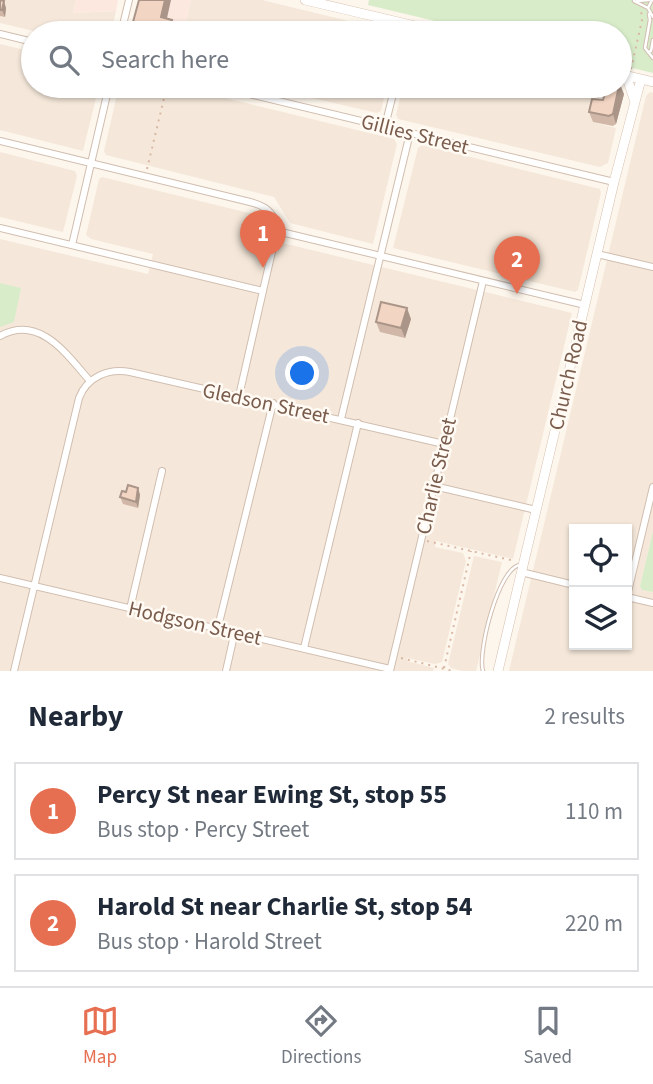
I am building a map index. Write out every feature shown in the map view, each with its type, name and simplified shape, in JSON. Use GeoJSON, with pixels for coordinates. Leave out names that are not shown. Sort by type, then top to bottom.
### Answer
{"type":"FeatureCollection","features":[{"type":"Feature","properties":{"kind":"street"},"geometry":{"type":"LineString","coordinates":[[124,21],[129,0]]}},
{"type":"Feature","properties":{"kind":"street"},"geometry":{"type":"LineString","coordinates":[[305,0],[380,21]]}},
{"type":"Feature","properties":{"kind":"street"},"geometry":{"type":"LineString","coordinates":[[0,34],[21,39]]}},
{"type":"Feature","properties":{"kind":"street"},"geometry":{"type":"LineString","coordinates":[[632,75],[653,82]]}},
{"type":"Feature","properties":{"kind":"street","name":"Church Road"},"geometry":{"type":"LineString","coordinates":[[498,671],[520,566],[641,79]]}},
{"type":"Feature","properties":{"kind":"street"},"geometry":{"type":"LineString","coordinates":[[632,92],[635,102]]}},
{"type":"Feature","properties":{"kind":"street"},"geometry":{"type":"LineString","coordinates":[[72,245],[106,98]]}},
{"type":"Feature","properties":{"kind":"street","name":"Gillies Street"},"geometry":{"type":"LineString","coordinates":[[265,98],[614,181]]}},
{"type":"Feature","properties":{"kind":"street"},"geometry":{"type":"LineString","coordinates":[[385,127],[392,98]]}},
{"type":"Feature","properties":{"kind":"street"},"geometry":{"type":"LineString","coordinates":[[341,419],[410,132]]}},
{"type":"Feature","properties":{"kind":"street"},"geometry":{"type":"LineString","coordinates":[[0,141],[256,203],[272,214],[277,231],[239,396]]}},
{"type":"Feature","properties":{"kind":"street"},"geometry":{"type":"LineString","coordinates":[[0,228],[263,291]]}},
{"type":"Feature","properties":{"kind":"street"},"geometry":{"type":"LineString","coordinates":[[277,231],[585,305]]}},
{"type":"Feature","properties":{"kind":"street"},"geometry":{"type":"LineString","coordinates":[[597,254],[653,267]]}},
{"type":"Feature","properties":{"kind":"street","name":"Charlie Street"},"geometry":{"type":"LineString","coordinates":[[390,670],[483,281]]}},
{"type":"Feature","properties":{"kind":"street"},"geometry":{"type":"LineString","coordinates":[[0,336],[23,330],[45,335],[56,343],[90,381],[79,398],[14,671]]}},
{"type":"Feature","properties":{"kind":"street","name":"Gledson Street"},"geometry":{"type":"LineString","coordinates":[[90,381],[106,372],[124,371],[444,444]]}},
{"type":"Feature","properties":{"kind":"street"},"geometry":{"type":"LineString","coordinates":[[218,627],[273,403]]}},
{"type":"Feature","properties":{"kind":"street"},"geometry":{"type":"LineString","coordinates":[[304,648],[358,423]]}},
{"type":"Feature","properties":{"kind":"street"},"geometry":{"type":"LineString","coordinates":[[130,609],[162,471]]}},
{"type":"Feature","properties":{"kind":"street"},"geometry":{"type":"LineString","coordinates":[[434,486],[536,510]]}},
{"type":"Feature","properties":{"kind":"street"},"geometry":{"type":"LineString","coordinates":[[629,587],[652,491]]}},
{"type":"Feature","properties":{"kind":"street"},"geometry":{"type":"LineString","coordinates":[[520,566],[569,583]]}},
{"type":"Feature","properties":{"kind":"street","name":"Hodgson Street"},"geometry":{"type":"LineString","coordinates":[[0,578],[235,631],[390,670]]}},
{"type":"Feature","properties":{"kind":"street"},"geometry":{"type":"LineString","coordinates":[[632,597],[653,603]]}},
{"type":"Feature","properties":{"kind":"street"},"geometry":{"type":"LineString","coordinates":[[226,671],[235,631]]}},
{"type":"Feature","properties":{"kind":"lane"},"geometry":{"type":"LineString","coordinates":[[648,8],[634,1],[650,0],[645,48],[653,58]]}},
{"type":"Feature","properties":{"kind":"lane"},"geometry":{"type":"LineString","coordinates":[[649,14],[653,17]]}},
{"type":"Feature","properties":{"kind":"lane"},"geometry":{"type":"LineString","coordinates":[[648,52],[651,51],[653,40]]}},
{"type":"Feature","properties":{"kind":"lane"},"geometry":{"type":"LineString","coordinates":[[483,671],[481,660],[502,582],[511,568],[518,564],[520,566]]}},
{"type":"Feature","properties":{"kind":"path"},"geometry":{"type":"LineString","coordinates":[[632,53],[642,20],[639,6]]}},
{"type":"Feature","properties":{"kind":"path"},"geometry":{"type":"LineString","coordinates":[[146,170],[164,98]]}},
{"type":"Feature","properties":{"kind":"path"},"geometry":{"type":"LineString","coordinates":[[421,540],[520,566]]}},
{"type":"Feature","properties":{"kind":"path"},"geometry":{"type":"LineString","coordinates":[[444,668],[471,551]]}},
{"type":"Feature","properties":{"kind":"path"},"geometry":{"type":"LineString","coordinates":[[393,656],[453,671]]}},
{"type":"Feature","properties":{"kind":"shaded area"},"geometry":{"type":"Polygon","coordinates":[[[0,0],[76,0],[73,13],[116,11],[114,21],[21,21],[21,28],[0,23],[0,0]]]}},
{"type":"Feature","properties":{"kind":"shaded area"},"geometry":{"type":"Polygon","coordinates":[[[76,0],[118,0],[116,11],[73,13],[76,0]]]}},
{"type":"Feature","properties":{"kind":"shaded area"},"geometry":{"type":"Polygon","coordinates":[[[143,0],[191,0],[186,21],[138,21],[143,0]]]}},
{"type":"Feature","properties":{"kind":"shaded area"},"geometry":{"type":"Polygon","coordinates":[[[191,0],[262,0],[349,21],[186,21],[191,0]]]}},
{"type":"Feature","properties":{"kind":"shaded area"},"geometry":{"type":"Polygon","coordinates":[[[0,44],[21,49],[21,98],[96,98],[83,151],[0,130],[0,44]]]}},
{"type":"Feature","properties":{"kind":"shaded area"},"geometry":{"type":"Polygon","coordinates":[[[650,92],[653,93],[653,531],[640,586],[643,590],[653,592],[653,671],[509,671],[646,96],[650,92]]]}},
{"type":"Feature","properties":{"kind":"shaded area"},"geometry":{"type":"Polygon","coordinates":[[[116,98],[225,98],[394,139],[397,144],[373,244],[290,223],[274,197],[106,155],[104,151],[116,98]]]}},
{"type":"Feature","properties":{"kind":"shaded area"},"geometry":{"type":"Polygon","coordinates":[[[312,98],[384,98],[381,111],[377,113],[312,98]]]}},
{"type":"Feature","properties":{"kind":"shaded area"},"geometry":{"type":"Polygon","coordinates":[[[400,98],[599,98],[593,122],[616,128],[608,163],[600,167],[398,119],[396,115],[400,98]]]}},
{"type":"Feature","properties":{"kind":"shaded area"},"geometry":{"type":"Polygon","coordinates":[[[422,145],[600,189],[578,290],[575,292],[393,248],[418,148],[422,145]]]}},
{"type":"Feature","properties":{"kind":"shaded area"},"geometry":{"type":"Polygon","coordinates":[[[0,152],[75,171],[77,176],[63,232],[0,217],[0,152]]]}},
{"type":"Feature","properties":{"kind":"shaded area"},"geometry":{"type":"Polygon","coordinates":[[[102,177],[265,217],[268,223],[266,239],[572,313],[513,559],[436,541],[435,547],[463,553],[466,561],[442,662],[435,664],[407,658],[407,661],[434,668],[433,671],[0,671],[0,327],[21,289],[0,283],[0,239],[148,274],[153,254],[91,239],[86,235],[99,179],[102,177]]]}},
{"type":"Feature","properties":{"kind":"shaded area"},"geometry":{"type":"Polygon","coordinates":[[[474,556],[502,562],[476,671],[462,671],[451,668],[448,664],[474,556]]]}},
{"type":"Feature","properties":{"kind":"green space"},"geometry":{"type":"Polygon","coordinates":[[[369,0],[653,0],[653,73],[632,68],[632,21],[435,21],[368,5],[369,0]]]}},
{"type":"Feature","properties":{"kind":"green space"},"geometry":{"type":"Polygon","coordinates":[[[0,283],[21,288],[14,322],[0,327],[0,283]]]}},
{"type":"Feature","properties":{"kind":"green space"},"geometry":{"type":"Polygon","coordinates":[[[653,531],[653,592],[642,590],[640,586],[653,531]]]}},
{"type":"Feature","properties":{"kind":"building"},"geometry":{"type":"Polygon","coordinates":[[[139,0],[165,0],[161,17],[172,20],[172,21],[133,21],[139,0]]]}},
{"type":"Feature","properties":{"kind":"building"},"geometry":{"type":"Polygon","coordinates":[[[616,98],[613,114],[609,116],[589,112],[592,99],[616,98]]]}},
{"type":"Feature","properties":{"kind":"building"},"geometry":{"type":"Polygon","coordinates":[[[381,302],[407,308],[401,328],[376,322],[381,302]]]}},
{"type":"Feature","properties":{"kind":"building"},"geometry":{"type":"Polygon","coordinates":[[[128,485],[138,488],[136,502],[120,497],[122,491],[126,492],[128,485]]]}},
{"type":"Feature","properties":{"kind":"place","name":"Percy St near Ewing St, stop 55"},"geometry":{"type":"Point","coordinates":[263,268]}},
{"type":"Feature","properties":{"kind":"place","name":"Harold St near Charlie St, stop 54"},"geometry":{"type":"Point","coordinates":[517,294]}}]}
